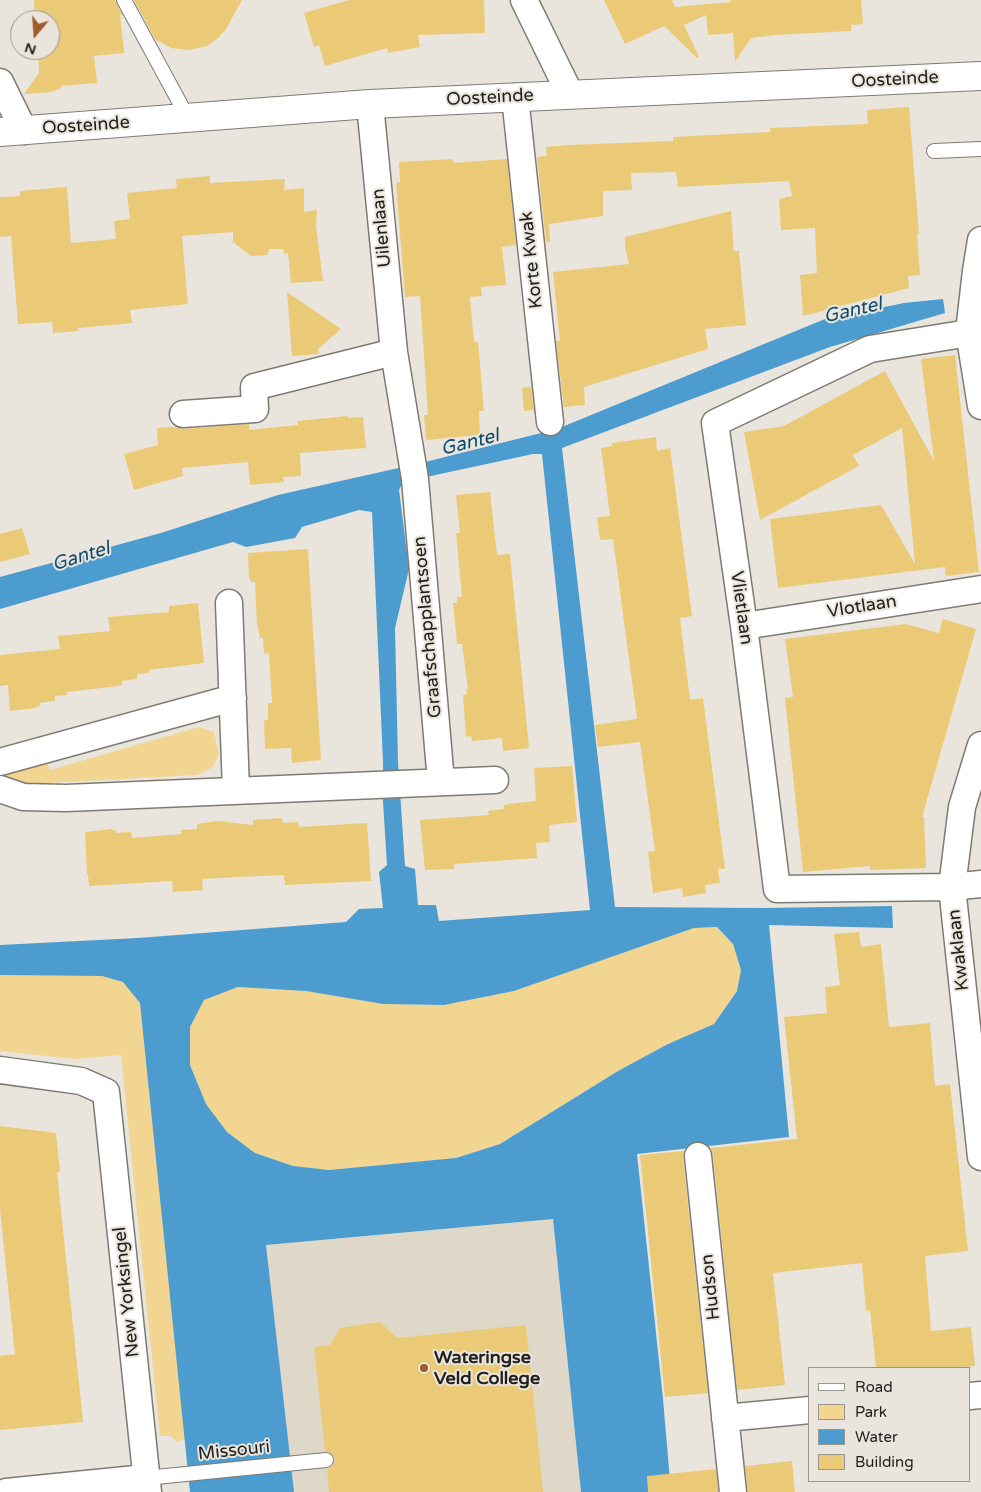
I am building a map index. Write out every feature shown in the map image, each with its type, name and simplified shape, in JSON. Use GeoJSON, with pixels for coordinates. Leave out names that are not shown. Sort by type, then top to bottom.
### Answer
{"type":"FeatureCollection","features":[{"type":"Feature","properties":{"kind":"street"},"geometry":{"type":"LineString","coordinates":[[524,0],[570,94]]}},
{"type":"Feature","properties":{"kind":"street","name":"Oosteinde"},"geometry":{"type":"LineString","coordinates":[[12,131],[370,104],[981,76]]}},
{"type":"Feature","properties":{"kind":"street"},"geometry":{"type":"LineString","coordinates":[[0,82],[12,131]]}},
{"type":"Feature","properties":{"kind":"street","name":"Korte Kwak"},"geometry":{"type":"LineString","coordinates":[[515,98],[550,422]]}},
{"type":"Feature","properties":{"kind":"street","name":"Uilenlaan"},"geometry":{"type":"LineString","coordinates":[[370,104],[394,352],[414,472]]}},
{"type":"Feature","properties":{"kind":"street"},"geometry":{"type":"LineString","coordinates":[[981,240],[976,271],[975,331],[981,406]]}},
{"type":"Feature","properties":{"kind":"street","name":"Vlietlaan"},"geometry":{"type":"LineString","coordinates":[[952,887],[776,890],[744,626],[715,423],[870,349],[975,331]]}},
{"type":"Feature","properties":{"kind":"street"},"geometry":{"type":"LineString","coordinates":[[183,414],[255,409],[254,387],[394,352]]}},
{"type":"Feature","properties":{"kind":"street","name":"Graafschapplantsoen"},"geometry":{"type":"LineString","coordinates":[[414,472],[441,782]]}},
{"type":"Feature","properties":{"kind":"street","name":"Vlotlaan"},"geometry":{"type":"LineString","coordinates":[[744,626],[981,589]]}},
{"type":"Feature","properties":{"kind":"street"},"geometry":{"type":"LineString","coordinates":[[229,603],[236,790]]}},
{"type":"Feature","properties":{"kind":"street"},"geometry":{"type":"LineString","coordinates":[[0,762],[233,698]]}},
{"type":"Feature","properties":{"kind":"street","name":"Kwaklaan"},"geometry":{"type":"LineString","coordinates":[[981,745],[962,807],[952,887],[977,1079],[981,1157]]}},
{"type":"Feature","properties":{"kind":"street"},"geometry":{"type":"LineString","coordinates":[[0,788],[23,797],[66,798],[495,780]]}},
{"type":"Feature","properties":{"kind":"street"},"geometry":{"type":"LineString","coordinates":[[952,887],[981,884]]}},
{"type":"Feature","properties":{"kind":"street","name":"New Yorksingel"},"geometry":{"type":"LineString","coordinates":[[0,1070],[81,1081],[106,1092],[147,1485]]}},
{"type":"Feature","properties":{"kind":"street","name":"Hudson"},"geometry":{"type":"LineString","coordinates":[[698,1156],[733,1492]]}},
{"type":"Feature","properties":{"kind":"street"},"geometry":{"type":"LineString","coordinates":[[725,1418],[808,1410]]}},
{"type":"Feature","properties":{"kind":"street"},"geometry":{"type":"LineString","coordinates":[[6,1492],[147,1485]]}},
{"type":"Feature","properties":{"kind":"lane"},"geometry":{"type":"LineString","coordinates":[[124,0],[188,118]]}},
{"type":"Feature","properties":{"kind":"lane"},"geometry":{"type":"LineString","coordinates":[[934,151],[981,149]]}},
{"type":"Feature","properties":{"kind":"lane","name":"Missouri"},"geometry":{"type":"LineString","coordinates":[[147,1485],[179,1475],[326,1460]]}},
{"type":"Feature","properties":{"kind":"shaded area","name":"Wateringse Veld College"},"geometry":{"type":"Polygon","coordinates":[[[553,1219],[581,1492],[294,1492],[266,1245],[553,1219]]]}},
{"type":"Feature","properties":{"kind":"green space"},"geometry":{"type":"Polygon","coordinates":[[[199,727],[214,732],[219,754],[213,767],[197,775],[28,784],[0,775],[0,773],[47,763],[50,770],[199,727]]]}},
{"type":"Feature","properties":{"kind":"green space"},"geometry":{"type":"Polygon","coordinates":[[[717,927],[733,944],[741,970],[737,991],[714,1024],[668,1044],[618,1071],[500,1144],[456,1158],[329,1170],[293,1166],[255,1153],[227,1132],[206,1104],[190,1065],[190,1027],[204,1000],[238,987],[306,991],[383,1004],[444,1005],[514,991],[694,928],[717,927]]]}},
{"type":"Feature","properties":{"kind":"green space"},"geometry":{"type":"Polygon","coordinates":[[[0,975],[102,976],[123,982],[140,1003],[185,1439],[177,1442],[171,1436],[160,1436],[121,1055],[75,1059],[0,1051],[0,975]]]}},
{"type":"Feature","properties":{"kind":"water","name":"Gantel"},"geometry":{"type":"Polygon","coordinates":[[[943,299],[945,313],[830,347],[562,448],[615,907],[765,908],[892,906],[893,928],[769,925],[789,1137],[637,1154],[671,1492],[581,1492],[553,1219],[266,1245],[294,1492],[190,1492],[140,1003],[123,982],[102,976],[0,975],[0,945],[138,938],[346,922],[359,909],[383,908],[379,872],[387,865],[372,512],[359,510],[302,527],[295,538],[246,547],[233,542],[0,609],[0,577],[161,533],[278,495],[421,463],[557,429],[825,319],[904,303],[943,299]],[[533,454],[403,482],[399,490],[409,569],[395,628],[398,762],[405,866],[415,869],[418,905],[436,905],[439,921],[590,910],[542,454],[533,454]],[[717,927],[694,928],[514,991],[444,1005],[383,1004],[306,991],[238,987],[204,1000],[190,1027],[190,1065],[206,1104],[227,1132],[255,1153],[293,1166],[329,1170],[456,1158],[500,1144],[618,1071],[668,1044],[714,1024],[737,991],[741,970],[733,944],[717,927]]]}},
{"type":"Feature","properties":{"kind":"building"},"geometry":{"type":"Polygon","coordinates":[[[34,0],[115,0],[123,16],[120,14],[124,53],[94,56],[97,83],[61,86],[61,88],[52,92],[24,94],[39,73],[38,60],[60,60],[60,10],[34,10],[34,0]]]}},
{"type":"Feature","properties":{"kind":"building"},"geometry":{"type":"Polygon","coordinates":[[[134,0],[242,0],[226,29],[218,38],[207,46],[189,50],[171,48],[155,39],[134,0]]]}},
{"type":"Feature","properties":{"kind":"building"},"geometry":{"type":"Polygon","coordinates":[[[349,0],[484,0],[485,33],[418,35],[420,47],[388,53],[387,48],[325,66],[319,45],[314,47],[304,13],[349,0]]]}},
{"type":"Feature","properties":{"kind":"building"},"geometry":{"type":"Polygon","coordinates":[[[604,0],[672,0],[675,7],[731,2],[730,0],[861,0],[863,24],[851,25],[851,31],[751,38],[735,62],[733,33],[708,35],[706,15],[684,25],[699,57],[697,58],[664,26],[625,44],[604,0]]]}},
{"type":"Feature","properties":{"kind":"building"},"geometry":{"type":"Polygon","coordinates":[[[909,107],[919,234],[917,234],[920,275],[908,276],[909,288],[803,316],[800,275],[817,273],[815,228],[781,230],[779,199],[792,196],[789,181],[678,187],[676,172],[631,173],[632,190],[603,191],[603,216],[549,224],[550,242],[546,242],[537,157],[547,156],[546,147],[673,141],[673,137],[770,132],[770,128],[868,124],[867,110],[909,107]]]}},
{"type":"Feature","properties":{"kind":"building"},"geometry":{"type":"Polygon","coordinates":[[[453,159],[453,163],[507,159],[516,245],[502,247],[506,285],[481,287],[482,296],[470,297],[474,342],[478,342],[484,411],[479,411],[480,435],[426,440],[424,415],[428,415],[420,296],[405,297],[396,183],[400,182],[399,162],[453,159]]]}},
{"type":"Feature","properties":{"kind":"building"},"geometry":{"type":"Polygon","coordinates":[[[210,176],[210,183],[285,179],[284,190],[304,188],[304,212],[317,210],[316,226],[323,281],[291,283],[288,253],[284,254],[283,249],[269,249],[268,255],[251,256],[233,242],[233,232],[182,236],[188,304],[130,310],[132,323],[78,328],[78,331],[53,333],[52,322],[18,324],[11,236],[0,237],[0,197],[20,196],[20,191],[67,187],[71,243],[116,239],[114,221],[130,219],[127,193],[177,188],[176,179],[210,176]]]}},
{"type":"Feature","properties":{"kind":"building"},"geometry":{"type":"Polygon","coordinates":[[[731,211],[734,251],[739,251],[746,325],[705,329],[708,349],[584,387],[585,405],[564,407],[556,341],[560,341],[553,272],[629,264],[625,237],[731,211]]]}},
{"type":"Feature","properties":{"kind":"building"},"geometry":{"type":"Polygon","coordinates":[[[287,292],[341,329],[318,349],[319,354],[292,356],[287,292]]]}},
{"type":"Feature","properties":{"kind":"building"},"geometry":{"type":"Polygon","coordinates":[[[955,355],[979,572],[946,576],[945,567],[778,588],[770,519],[881,505],[915,564],[902,428],[853,455],[859,466],[760,520],[744,432],[784,426],[885,371],[934,461],[921,359],[955,355]]]}},
{"type":"Feature","properties":{"kind":"building"},"geometry":{"type":"Polygon","coordinates":[[[531,387],[534,410],[524,411],[522,388],[531,387]]]}},
{"type":"Feature","properties":{"kind":"building"},"geometry":{"type":"Polygon","coordinates":[[[348,416],[348,418],[363,417],[366,448],[300,453],[301,476],[283,477],[284,482],[250,485],[248,462],[182,468],[183,476],[134,490],[124,454],[158,445],[157,428],[175,427],[184,429],[249,424],[249,430],[298,425],[297,421],[348,416]]]}},
{"type":"Feature","properties":{"kind":"building"},"geometry":{"type":"Polygon","coordinates":[[[656,437],[657,451],[670,448],[692,616],[680,618],[690,700],[703,698],[725,869],[718,869],[720,883],[705,885],[706,893],[683,897],[682,888],[653,893],[648,852],[655,851],[640,742],[598,747],[595,725],[637,719],[613,539],[600,540],[597,517],[610,516],[601,448],[612,446],[612,443],[656,437]]]}},
{"type":"Feature","properties":{"kind":"building"},"geometry":{"type":"Polygon","coordinates":[[[490,492],[497,555],[510,554],[529,748],[503,751],[502,738],[472,741],[471,736],[466,737],[463,695],[467,694],[466,689],[468,689],[462,644],[457,644],[453,603],[457,603],[457,597],[462,597],[456,533],[460,533],[456,495],[490,492]]]}},
{"type":"Feature","properties":{"kind":"building"},"geometry":{"type":"Polygon","coordinates":[[[22,528],[30,554],[0,562],[0,534],[22,528]]]}},
{"type":"Feature","properties":{"kind":"building"},"geometry":{"type":"Polygon","coordinates":[[[308,549],[321,760],[292,763],[291,748],[265,749],[264,721],[268,719],[268,703],[272,703],[269,653],[264,654],[263,638],[260,638],[257,624],[255,582],[251,582],[249,579],[248,553],[308,549]]]}},
{"type":"Feature","properties":{"kind":"building"},"geometry":{"type":"Polygon","coordinates":[[[198,603],[204,663],[149,670],[149,673],[137,674],[137,679],[122,681],[122,685],[119,686],[67,692],[67,695],[55,696],[55,701],[40,703],[40,706],[37,708],[10,711],[8,685],[0,686],[0,655],[60,649],[58,636],[110,631],[108,617],[169,612],[169,606],[198,603]]]}},
{"type":"Feature","properties":{"kind":"building"},"geometry":{"type":"Polygon","coordinates":[[[943,619],[976,629],[922,817],[924,817],[926,868],[870,870],[870,866],[803,872],[785,698],[793,697],[785,639],[906,624],[939,633],[943,619]]]}},
{"type":"Feature","properties":{"kind":"building"},"geometry":{"type":"Polygon","coordinates":[[[572,766],[577,822],[549,825],[550,842],[536,843],[537,858],[454,864],[454,869],[425,870],[420,820],[489,815],[488,811],[504,809],[504,805],[507,804],[536,801],[534,768],[572,766]]]}},
{"type":"Feature","properties":{"kind":"building"},"geometry":{"type":"Polygon","coordinates":[[[282,818],[283,823],[298,822],[299,827],[367,823],[371,881],[285,885],[284,875],[202,879],[203,890],[173,892],[172,881],[89,886],[85,832],[112,829],[116,833],[131,832],[132,838],[181,834],[181,830],[197,829],[197,824],[217,821],[253,825],[253,820],[282,818]]]}},
{"type":"Feature","properties":{"kind":"building"},"geometry":{"type":"Polygon","coordinates":[[[859,932],[861,947],[881,944],[889,1027],[930,1023],[935,1086],[950,1084],[968,1251],[925,1256],[931,1331],[971,1327],[975,1366],[876,1367],[870,1310],[866,1311],[862,1263],[773,1273],[785,1385],[737,1390],[711,1148],[797,1139],[784,1017],[827,1013],[825,987],[840,985],[834,934],[859,932]]]}},
{"type":"Feature","properties":{"kind":"building"},"geometry":{"type":"Polygon","coordinates":[[[0,1126],[56,1133],[60,1172],[57,1172],[83,1422],[0,1430],[0,1356],[15,1354],[0,1210],[0,1126]]]}},
{"type":"Feature","properties":{"kind":"building"},"geometry":{"type":"Polygon","coordinates":[[[684,1151],[683,1158],[708,1393],[665,1397],[640,1155],[684,1151]]]}},
{"type":"Feature","properties":{"kind":"building"},"geometry":{"type":"Polygon","coordinates":[[[380,1322],[397,1338],[526,1325],[543,1492],[329,1492],[327,1469],[334,1464],[335,1459],[330,1452],[325,1451],[314,1347],[330,1345],[340,1328],[380,1322]]]}},
{"type":"Feature","properties":{"kind":"building"},"geometry":{"type":"Polygon","coordinates":[[[792,1461],[795,1492],[748,1492],[745,1466],[792,1461]]]}},
{"type":"Feature","properties":{"kind":"building"},"geometry":{"type":"Polygon","coordinates":[[[716,1469],[718,1492],[648,1492],[647,1476],[716,1469]]]}},
{"type":"Feature","properties":{"kind":"place","name":"Wateringse Veld College"},"geometry":{"type":"Point","coordinates":[424,1368]}}]}
